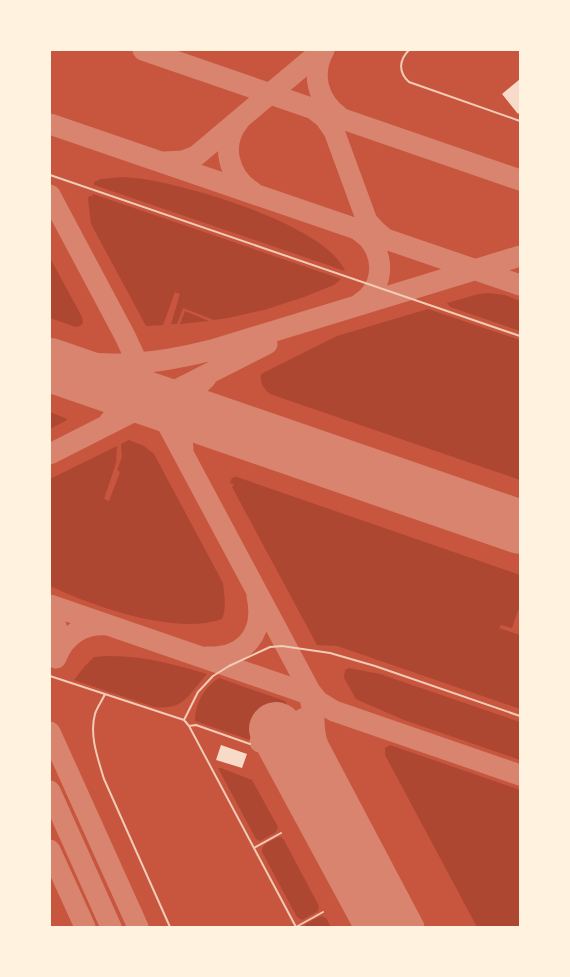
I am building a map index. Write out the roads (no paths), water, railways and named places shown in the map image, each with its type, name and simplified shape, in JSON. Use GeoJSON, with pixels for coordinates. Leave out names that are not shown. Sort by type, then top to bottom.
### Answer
{"type":"FeatureCollection","features":[{"type":"Feature","properties":{"kind":"lane"},"geometry":{"type":"LineString","coordinates":[[409,50],[404,56],[401,66],[402,73],[409,82],[520,121]]}},
{"type":"Feature","properties":{"kind":"lane"},"geometry":{"type":"LineString","coordinates":[[50,174],[520,336]]}},
{"type":"Feature","properties":{"kind":"lane"},"geometry":{"type":"LineString","coordinates":[[184,720],[198,692],[214,676],[230,666],[270,647],[282,646],[330,653],[375,666],[520,716]]}},
{"type":"Feature","properties":{"kind":"lane"},"geometry":{"type":"LineString","coordinates":[[50,676],[184,720],[189,726],[296,927],[323,912]]}},
{"type":"Feature","properties":{"kind":"lane"},"geometry":{"type":"LineString","coordinates":[[105,694],[95,713],[93,737],[104,779],[170,927]]}},
{"type":"Feature","properties":{"kind":"lane"},"geometry":{"type":"LineString","coordinates":[[189,726],[196,725],[250,744]]}},
{"type":"Feature","properties":{"kind":"lane"},"geometry":{"type":"LineString","coordinates":[[254,848],[281,833]]}}]}
